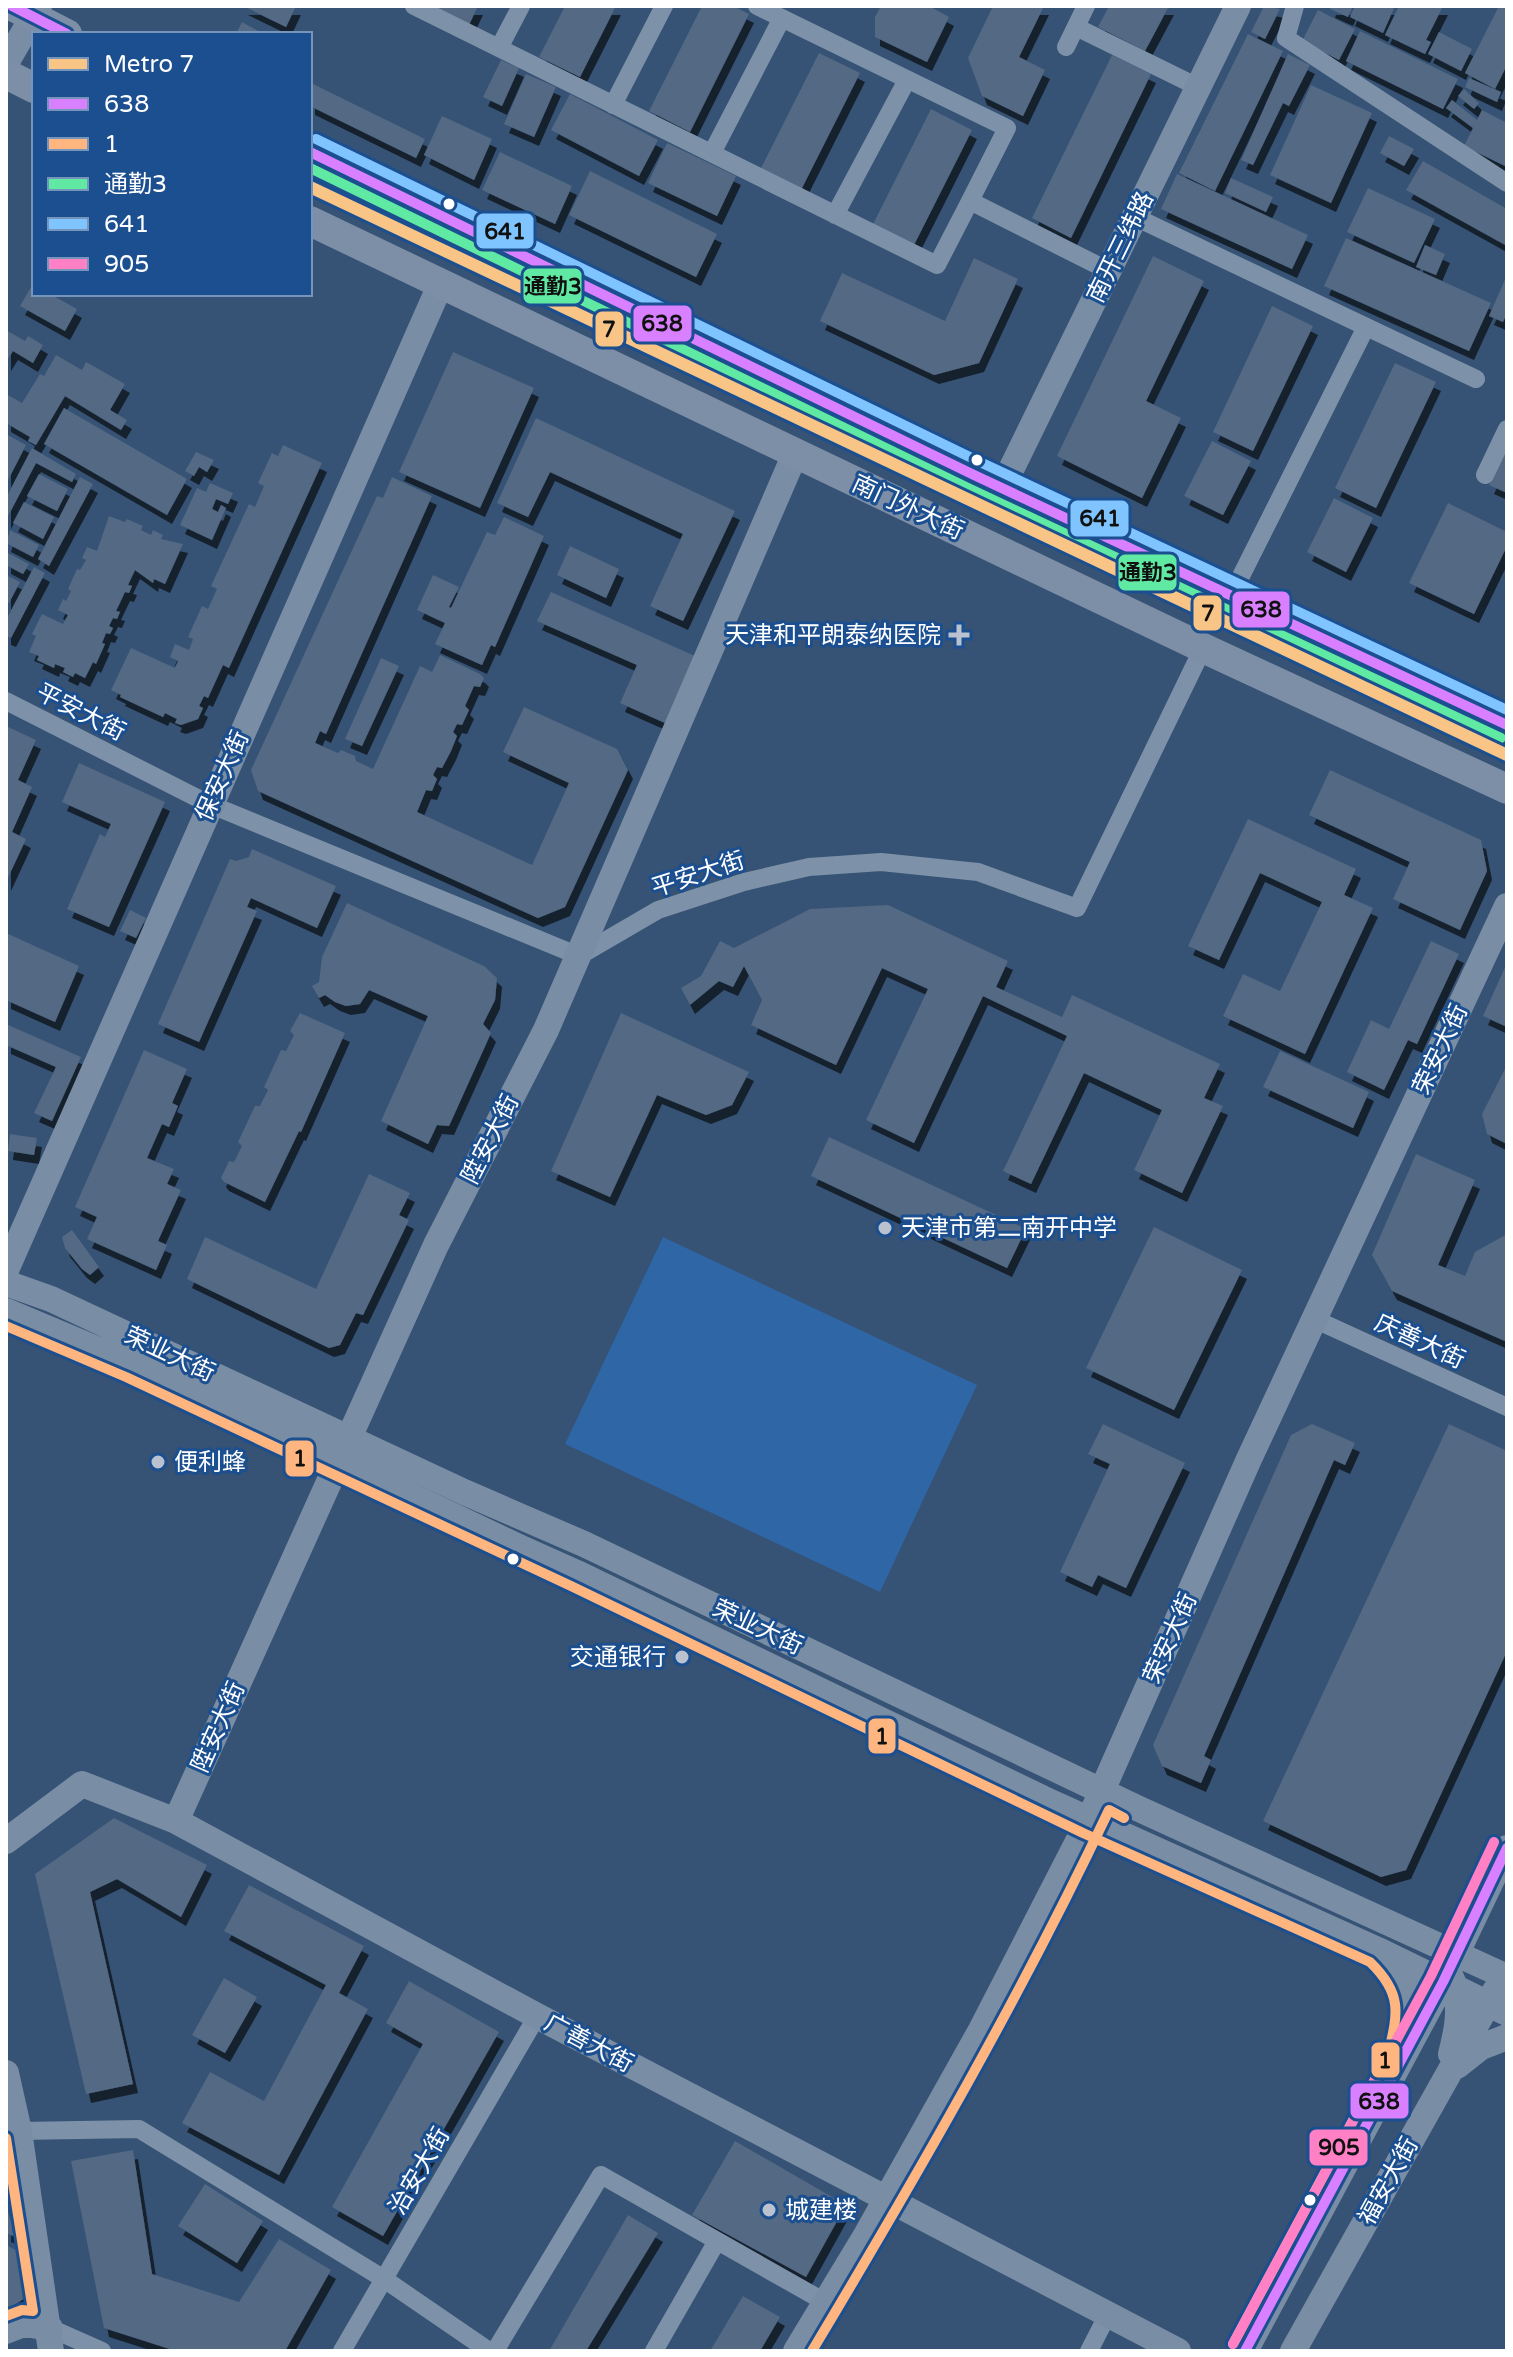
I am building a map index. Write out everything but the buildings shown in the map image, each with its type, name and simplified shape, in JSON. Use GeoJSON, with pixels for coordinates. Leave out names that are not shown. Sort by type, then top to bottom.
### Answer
{"type":"FeatureCollection","features":[{"type":"Feature","properties":{"kind":"main road"},"geometry":{"type":"LineString","coordinates":[[28,10],[64,32]]}},
{"type":"Feature","properties":{"kind":"main road"},"geometry":{"type":"LineString","coordinates":[[6,74],[32,87]]}},
{"type":"Feature","properties":{"kind":"main road"},"geometry":{"type":"LineString","coordinates":[[312,153],[1231,596],[1504,715]]}},
{"type":"Feature","properties":{"kind":"main road","name":"南门外大街"},"geometry":{"type":"LineString","coordinates":[[312,222],[1203,648],[1507,789]]}},
{"type":"Feature","properties":{"kind":"street"},"geometry":{"type":"LineString","coordinates":[[414,6],[937,265],[1007,128],[757,6]]}},
{"type":"Feature","properties":{"kind":"street"},"geometry":{"type":"LineString","coordinates":[[499,48],[521,6]]}},
{"type":"Feature","properties":{"kind":"street"},"geometry":{"type":"LineString","coordinates":[[613,105],[664,6]]}},
{"type":"Feature","properties":{"kind":"street"},"geometry":{"type":"LineString","coordinates":[[1066,47],[1086,6]]}},
{"type":"Feature","properties":{"kind":"street","name":"南开三纬路"},"geometry":{"type":"LineString","coordinates":[[1002,488],[1238,6]]}},
{"type":"Feature","properties":{"kind":"street"},"geometry":{"type":"LineString","coordinates":[[1295,6],[1286,38],[1507,183]]}},
{"type":"Feature","properties":{"kind":"street"},"geometry":{"type":"LineString","coordinates":[[6,63],[28,10]]}},
{"type":"Feature","properties":{"kind":"street"},"geometry":{"type":"LineString","coordinates":[[712,153],[782,18]]}},
{"type":"Feature","properties":{"kind":"street"},"geometry":{"type":"LineString","coordinates":[[1076,27],[1198,87]]}},
{"type":"Feature","properties":{"kind":"street"},"geometry":{"type":"LineString","coordinates":[[835,215],[907,80]]}},
{"type":"Feature","properties":{"kind":"street"},"geometry":{"type":"LineString","coordinates":[[970,201],[1109,271]]}},
{"type":"Feature","properties":{"kind":"street"},"geometry":{"type":"LineString","coordinates":[[1135,217],[1476,379]]}},
{"type":"Feature","properties":{"kind":"street","name":"保安大街"},"geometry":{"type":"LineString","coordinates":[[6,1270],[441,283]]}},
{"type":"Feature","properties":{"kind":"street"},"geometry":{"type":"LineString","coordinates":[[1231,596],[1366,327]]}},
{"type":"Feature","properties":{"kind":"street"},"geometry":{"type":"LineString","coordinates":[[1485,475],[1507,429]]}},
{"type":"Feature","properties":{"kind":"street","name":"陞安大街"},"geometry":{"type":"LineString","coordinates":[[176,1821],[436,1245],[546,1030],[795,454]]}},
{"type":"Feature","properties":{"kind":"street","name":"平安大街"},"geometry":{"type":"LineString","coordinates":[[6,701],[209,804],[579,956],[658,910],[744,882],[809,867],[881,862],[978,872],[1077,908],[1203,648]]}},
{"type":"Feature","properties":{"kind":"street","name":"荣安大街"},"geometry":{"type":"LineString","coordinates":[[796,2351],[981,2030],[1089,1820],[1314,1319],[1507,906]]}},
{"type":"Feature","properties":{"kind":"street","name":"荣业大街"},"geometry":{"type":"LineString","coordinates":[[6,1283],[51,1299],[350,1436],[464,1492],[584,1544],[1102,1791],[1390,1923],[1481,1986]]}},
{"type":"Feature","properties":{"kind":"street","name":"荣业大街"},"geometry":{"type":"LineString","coordinates":[[6,1311],[132,1364],[577,1573],[1089,1820],[1378,1950],[1481,1986]]}},
{"type":"Feature","properties":{"kind":"street","name":"庆善大街"},"geometry":{"type":"LineString","coordinates":[[1314,1319],[1507,1407]]}},
{"type":"Feature","properties":{"kind":"street","name":"广善大街"},"geometry":{"type":"LineString","coordinates":[[6,1841],[82,1784],[176,1821],[537,2016],[1178,2351]]}},
{"type":"Feature","properties":{"kind":"street","name":"福安大街"},"geometry":{"type":"LineString","coordinates":[[1293,2351],[1446,2076],[1481,1986],[1507,1848]]}},
{"type":"Feature","properties":{"kind":"street"},"geometry":{"type":"LineString","coordinates":[[1378,1950],[1403,1975],[1408,1988],[1408,2025],[1401,2060]]}},
{"type":"Feature","properties":{"kind":"street","name":"福安大街"},"geometry":{"type":"LineString","coordinates":[[1245,2351],[1401,2060],[1481,1986]]}},
{"type":"Feature","properties":{"kind":"street","name":"治安大街"},"geometry":{"type":"LineString","coordinates":[[342,2351],[537,2016]]}},
{"type":"Feature","properties":{"kind":"street"},"geometry":{"type":"LineString","coordinates":[[1446,2076],[1481,2047],[1507,2037]]}},
{"type":"Feature","properties":{"kind":"street"},"geometry":{"type":"LineString","coordinates":[[6,2073],[19,2131],[50,2340]]}},
{"type":"Feature","properties":{"kind":"street"},"geometry":{"type":"LineString","coordinates":[[19,2131],[139,2129],[384,2279],[489,2351]]}},
{"type":"Feature","properties":{"kind":"street"},"geometry":{"type":"LineString","coordinates":[[495,2351],[601,2175],[825,2302]]}},
{"type":"Feature","properties":{"kind":"street"},"geometry":{"type":"LineString","coordinates":[[654,2351],[717,2241]]}},
{"type":"Feature","properties":{"kind":"street"},"geometry":{"type":"LineString","coordinates":[[1089,2351],[1107,2316]]}},
{"type":"Feature","properties":{"kind":"street"},"geometry":{"type":"LineString","coordinates":[[6,2331],[24,2324],[50,2340],[102,2351]]}},
{"type":"Feature","properties":{"kind":"shaded area"},"geometry":{"type":"Polygon","coordinates":[[[663,1237],[977,1385],[880,1592],[565,1444],[663,1237]]]}},
{"type":"Feature","properties":{"kind":"metro line","name":"7"},"geometry":{"type":"LineString","coordinates":[[312,188],[1507,755]]}},
{"type":"Feature","properties":{"kind":"transit line","name":"638"},"geometry":{"type":"LineString","coordinates":[[12,6],[63,32]]}},
{"type":"Feature","properties":{"kind":"transit line","name":"641"},"geometry":{"type":"LineString","coordinates":[[316,139],[980,462],[1507,710]]}},
{"type":"Feature","properties":{"kind":"transit line","name":"638"},"geometry":{"type":"LineString","coordinates":[[312,153],[974,475],[1507,725]]}},
{"type":"Feature","properties":{"kind":"transit line","name":"通勤3"},"geometry":{"type":"LineString","coordinates":[[312,169],[968,488],[1501,738]]}},
{"type":"Feature","properties":{"kind":"transit line","name":"1"},"geometry":{"type":"LineString","coordinates":[[6,1326],[126,1377],[571,1586],[1083,1833],[1370,1962],[1381,1973],[1393,1994],[1395,2016],[1388,2055],[1233,2344]]}},
{"type":"Feature","properties":{"kind":"transit line","name":"1"},"geometry":{"type":"LineString","coordinates":[[812,2351],[967,2084],[1109,1810],[1124,1818]]}},
{"type":"Feature","properties":{"kind":"transit line","name":"905"},"geometry":{"type":"LineString","coordinates":[[1233,2344],[1431,1976],[1494,1842]]}},
{"type":"Feature","properties":{"kind":"transit line","name":"638"},"geometry":{"type":"LineString","coordinates":[[1245,2351],[1443,1982],[1507,1848]]}},
{"type":"Feature","properties":{"kind":"transit line","name":"1"},"geometry":{"type":"LineString","coordinates":[[6,2138],[33,2311],[22,2310],[6,2316]]}},
{"type":"Feature","properties":{"kind":"place","name":"天津和平朗泰纳医院"},"geometry":{"type":"Point","coordinates":[959,635]}},
{"type":"Feature","properties":{"kind":"place","name":"天津市第二南开中学"},"geometry":{"type":"Point","coordinates":[885,1228]}},
{"type":"Feature","properties":{"kind":"place","name":"便利蜂"},"geometry":{"type":"Point","coordinates":[158,1462]}},
{"type":"Feature","properties":{"kind":"place","name":"交通银行"},"geometry":{"type":"Point","coordinates":[682,1657]}},
{"type":"Feature","properties":{"kind":"place","name":"城建楼"},"geometry":{"type":"Point","coordinates":[769,2210]}}]}
